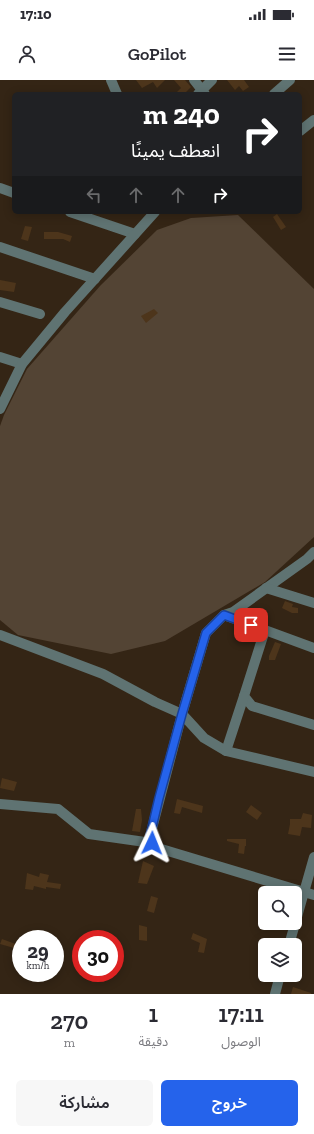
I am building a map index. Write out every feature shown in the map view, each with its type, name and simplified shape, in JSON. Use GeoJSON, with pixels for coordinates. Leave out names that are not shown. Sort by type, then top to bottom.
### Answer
{"type":"FeatureCollection","features":[{"type":"Feature","properties":{"kind":"street"},"geometry":{"type":"LineString","coordinates":[[111,80],[116,92]]}},
{"type":"Feature","properties":{"kind":"street"},"geometry":{"type":"LineString","coordinates":[[194,80],[201,92]]}},
{"type":"Feature","properties":{"kind":"street"},"geometry":{"type":"LineString","coordinates":[[203,92],[212,80]]}},
{"type":"Feature","properties":{"kind":"street"},"geometry":{"type":"LineString","coordinates":[[276,92],[290,80]]}},
{"type":"Feature","properties":{"kind":"street"},"geometry":{"type":"LineString","coordinates":[[302,129],[314,120]]}},
{"type":"Feature","properties":{"kind":"street"},"geometry":{"type":"LineString","coordinates":[[0,188],[12,191]]}},
{"type":"Feature","properties":{"kind":"street"},"geometry":{"type":"LineString","coordinates":[[76,214],[135,234]]}},
{"type":"Feature","properties":{"kind":"street"},"geometry":{"type":"LineString","coordinates":[[0,409],[22,364],[153,214]]}},
{"type":"Feature","properties":{"kind":"street"},"geometry":{"type":"LineString","coordinates":[[0,247],[96,278]]}},
{"type":"Feature","properties":{"kind":"street"},"geometry":{"type":"LineString","coordinates":[[0,302],[40,314]]}},
{"type":"Feature","properties":{"kind":"street"},"geometry":{"type":"LineString","coordinates":[[0,357],[22,364]]}},
{"type":"Feature","properties":{"kind":"street"},"geometry":{"type":"LineString","coordinates":[[152,843],[150,836],[182,714],[206,633],[224,615],[233,612],[307,559],[314,552]]}},
{"type":"Feature","properties":{"kind":"street"},"geometry":{"type":"LineString","coordinates":[[266,588],[314,604]]}},
{"type":"Feature","properties":{"kind":"street"},"geometry":{"type":"LineString","coordinates":[[224,615],[314,648]]}},
{"type":"Feature","properties":{"kind":"street"},"geometry":{"type":"LineString","coordinates":[[226,751],[265,630]]}},
{"type":"Feature","properties":{"kind":"street"},"geometry":{"type":"LineString","coordinates":[[0,636],[103,674],[155,702],[182,714],[204,738],[226,751],[314,772]]}},
{"type":"Feature","properties":{"kind":"street"},"geometry":{"type":"LineString","coordinates":[[244,696],[252,706],[314,725]]}},
{"type":"Feature","properties":{"kind":"street"},"geometry":{"type":"LineString","coordinates":[[0,804],[58,809],[89,834],[152,843],[158,848],[309,894]]}},
{"type":"Feature","properties":{"kind":"street"},"geometry":{"type":"LineString","coordinates":[[292,938],[309,894],[314,857]]}},
{"type":"Feature","properties":{"kind":"street"},"geometry":{"type":"LineString","coordinates":[[275,994],[278,982]]}},
{"type":"Feature","properties":{"kind":"shaded area"},"geometry":{"type":"Polygon","coordinates":[[[238,215],[314,289],[314,537],[265,582],[165,641],[111,654],[18,635],[0,620],[0,426],[27,369],[100,286],[157,230],[191,218],[238,215]]]}},
{"type":"Feature","properties":{"kind":"building"},"geometry":{"type":"Polygon","coordinates":[[[136,80],[165,80],[157,88],[153,82],[142,88],[136,80]]]}},
{"type":"Feature","properties":{"kind":"building"},"geometry":{"type":"Polygon","coordinates":[[[174,80],[185,80],[191,87],[186,92],[177,92],[181,88],[174,80]]]}},
{"type":"Feature","properties":{"kind":"building"},"geometry":{"type":"Polygon","coordinates":[[[227,80],[244,80],[249,87],[243,91],[239,86],[235,90],[227,80]]]}},
{"type":"Feature","properties":{"kind":"building"},"geometry":{"type":"Polygon","coordinates":[[[277,214],[286,227],[281,230],[273,217],[277,214]]]}},
{"type":"Feature","properties":{"kind":"building"},"geometry":{"type":"Polygon","coordinates":[[[25,226],[32,227],[28,241],[21,239],[25,226]]]}},
{"type":"Feature","properties":{"kind":"building"},"geometry":{"type":"Polygon","coordinates":[[[44,232],[58,232],[72,236],[70,242],[63,239],[44,239],[44,232]]]}},
{"type":"Feature","properties":{"kind":"building"},"geometry":{"type":"Polygon","coordinates":[[[0,280],[16,283],[14,292],[0,290],[0,280]]]}},
{"type":"Feature","properties":{"kind":"building"},"geometry":{"type":"Polygon","coordinates":[[[154,309],[158,313],[146,323],[141,316],[154,309]]]}},
{"type":"Feature","properties":{"kind":"building"},"geometry":{"type":"Polygon","coordinates":[[[285,601],[293,604],[292,607],[298,608],[298,613],[292,613],[282,608],[285,601]]]}},
{"type":"Feature","properties":{"kind":"building"},"geometry":{"type":"Polygon","coordinates":[[[275,642],[281,644],[275,660],[269,660],[269,656],[275,642]]]}},
{"type":"Feature","properties":{"kind":"building"},"geometry":{"type":"Polygon","coordinates":[[[2,778],[17,782],[14,791],[0,788],[2,778]]]}},
{"type":"Feature","properties":{"kind":"building"},"geometry":{"type":"Polygon","coordinates":[[[177,799],[203,806],[202,813],[182,807],[180,814],[174,813],[177,799]]]}},
{"type":"Feature","properties":{"kind":"building"},"geometry":{"type":"Polygon","coordinates":[[[251,805],[262,813],[257,820],[246,812],[251,805]]]}},
{"type":"Feature","properties":{"kind":"building"},"geometry":{"type":"Polygon","coordinates":[[[136,809],[141,809],[142,820],[140,832],[132,831],[136,809]]]}},
{"type":"Feature","properties":{"kind":"building"},"geometry":{"type":"Polygon","coordinates":[[[303,813],[312,815],[311,828],[302,827],[300,836],[288,834],[290,819],[301,819],[303,813]]]}},
{"type":"Feature","properties":{"kind":"building"},"geometry":{"type":"Polygon","coordinates":[[[227,839],[246,839],[244,854],[238,853],[239,844],[227,841],[227,839]]]}},
{"type":"Feature","properties":{"kind":"building"},"geometry":{"type":"Polygon","coordinates":[[[143,861],[154,866],[147,884],[138,883],[143,861]]]}},
{"type":"Feature","properties":{"kind":"building"},"geometry":{"type":"Polygon","coordinates":[[[27,873],[39,877],[40,873],[49,875],[47,882],[61,884],[60,889],[46,887],[46,889],[34,886],[33,890],[25,889],[27,873]]]}},
{"type":"Feature","properties":{"kind":"building"},"geometry":{"type":"Polygon","coordinates":[[[151,896],[158,898],[154,913],[147,911],[151,896]]]}},
{"type":"Feature","properties":{"kind":"building"},"geometry":{"type":"Polygon","coordinates":[[[139,925],[147,927],[147,941],[139,940],[139,925]]]}},
{"type":"Feature","properties":{"kind":"building"},"geometry":{"type":"Polygon","coordinates":[[[193,933],[207,939],[204,953],[198,952],[200,943],[191,939],[193,933]]]}},
{"type":"Feature","properties":{"kind":"building"},"geometry":{"type":"Polygon","coordinates":[[[2,939],[12,943],[12,947],[0,944],[2,939]]]}},
{"type":"Feature","properties":{"kind":"building"},"geometry":{"type":"Polygon","coordinates":[[[293,987],[311,993],[311,994],[291,994],[293,987]]]}},
{"type":"Feature","properties":{"kind":"route"},"geometry":{"type":"LineString","coordinates":[[152,843],[150,836],[159,798],[206,633],[224,615],[251,625]]}}]}
